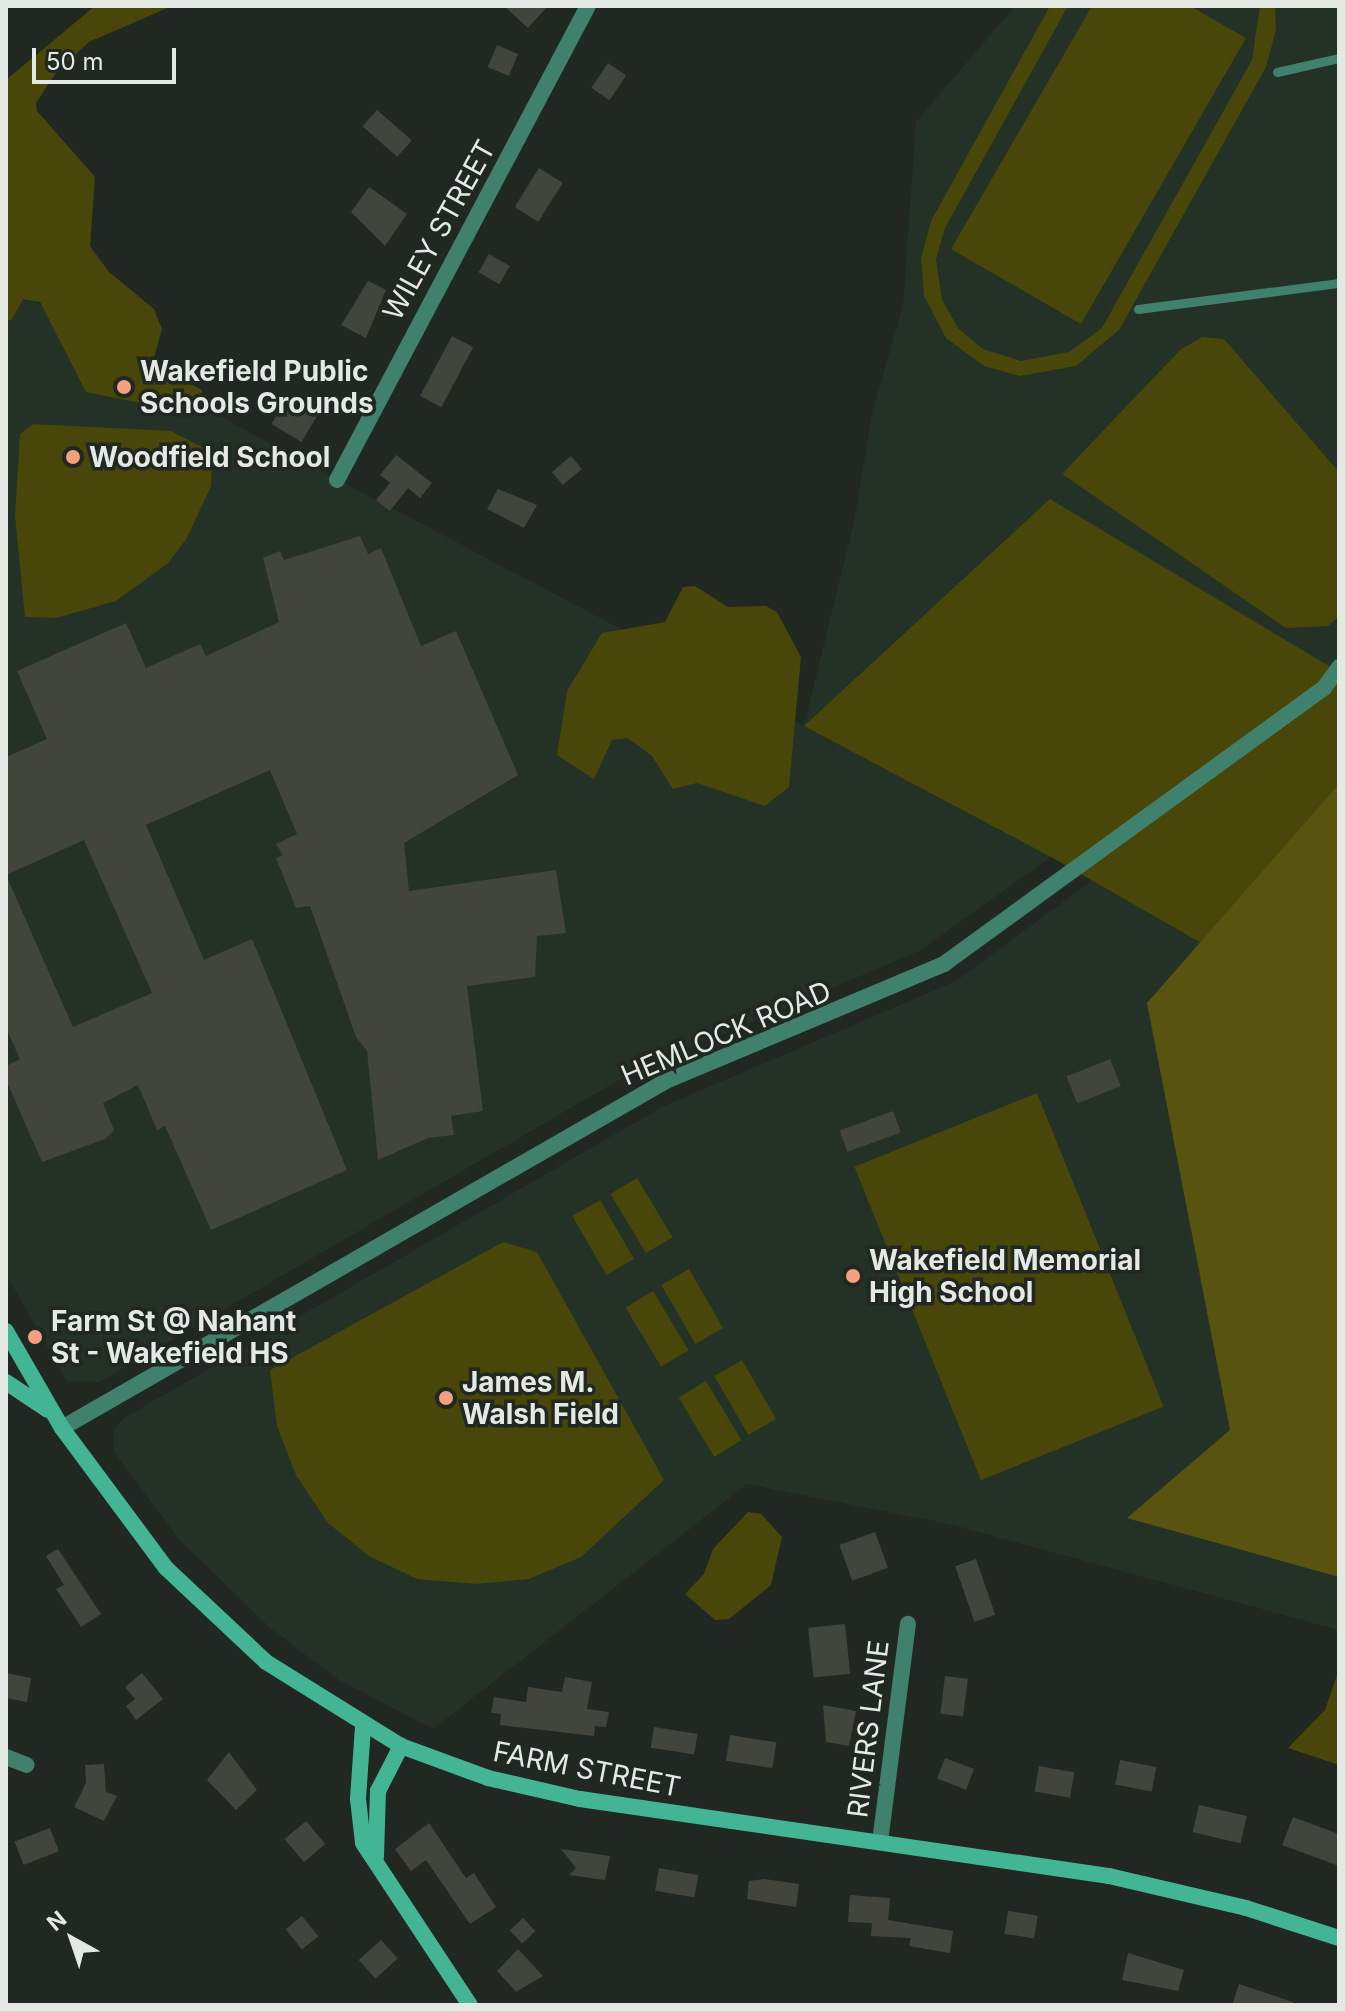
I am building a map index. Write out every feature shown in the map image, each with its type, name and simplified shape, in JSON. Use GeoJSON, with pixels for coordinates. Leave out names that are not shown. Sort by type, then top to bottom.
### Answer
{"type":"FeatureCollection","features":[{"type":"Feature","properties":{"kind":"main road","name":"FARM STREET"},"geometry":{"type":"LineString","coordinates":[[6,1331],[62,1428],[143,1540],[198,1602],[266,1662],[363,1727],[401,1746],[488,1778],[580,1799],[1155,1885],[1339,1938]]}},
{"type":"Feature","properties":{"kind":"main road"},"geometry":{"type":"LineString","coordinates":[[6,1382],[53,1413]]}},
{"type":"Feature","properties":{"kind":"main road"},"geometry":{"type":"LineString","coordinates":[[363,1727],[359,1824],[378,1866],[470,2005]]}},
{"type":"Feature","properties":{"kind":"main road"},"geometry":{"type":"LineString","coordinates":[[378,1866],[376,1800],[401,1746]]}},
{"type":"Feature","properties":{"kind":"street","name":"WILEY STREET"},"geometry":{"type":"LineString","coordinates":[[337,480],[588,6]]}},
{"type":"Feature","properties":{"kind":"street","name":"HEMLOCK ROAD"},"geometry":{"type":"LineString","coordinates":[[62,1428],[666,1081],[944,964],[1331,686],[1339,667]]}},
{"type":"Feature","properties":{"kind":"street","name":"RIVERS LANE"},"geometry":{"type":"LineString","coordinates":[[880,1842],[908,1624]]}},
{"type":"Feature","properties":{"kind":"street"},"geometry":{"type":"LineString","coordinates":[[6,1757],[27,1765]]}},
{"type":"Feature","properties":{"kind":"lane"},"geometry":{"type":"LineString","coordinates":[[1277,72],[1339,58]]}},
{"type":"Feature","properties":{"kind":"lane"},"geometry":{"type":"LineString","coordinates":[[1138,309],[1339,283]]}},
{"type":"Feature","properties":{"kind":"shaded area"},"geometry":{"type":"Polygon","coordinates":[[[95,6],[172,6],[89,42],[57,71],[36,103],[37,111],[95,177],[90,246],[109,272],[154,309],[162,329],[152,365],[202,390],[202,408],[189,413],[86,392],[40,302],[23,299],[11,321],[6,319],[6,80],[95,6]]]}},
{"type":"Feature","properties":{"kind":"shaded area"},"geometry":{"type":"Polygon","coordinates":[[[1015,6],[1339,6],[1339,672],[1319,665],[805,726],[1051,857],[919,951],[631,1073],[99,1382],[67,1381],[6,1274],[6,279],[75,333],[256,436],[804,726],[855,517],[873,409],[903,306],[916,122],[1015,6]]]}},
{"type":"Feature","properties":{"kind":"shaded area"},"geometry":{"type":"Polygon","coordinates":[[[1050,6],[1068,6],[945,228],[936,259],[942,300],[958,328],[983,349],[1021,361],[1069,352],[1102,328],[1252,60],[1260,6],[1275,6],[1276,30],[1266,67],[1119,330],[1076,366],[1020,376],[984,366],[946,338],[924,296],[921,258],[931,221],[1050,6]]]}},
{"type":"Feature","properties":{"kind":"shaded area"},"geometry":{"type":"Polygon","coordinates":[[[1092,6],[1190,6],[1246,38],[1081,324],[951,249],[1092,6]]]}},
{"type":"Feature","properties":{"kind":"shaded area"},"geometry":{"type":"Polygon","coordinates":[[[1202,337],[1224,339],[1339,472],[1339,616],[1328,626],[1286,628],[1062,474],[1180,350],[1202,337]]]}},
{"type":"Feature","properties":{"kind":"shaded area"},"geometry":{"type":"Polygon","coordinates":[[[33,424],[171,431],[213,453],[211,486],[187,538],[168,563],[116,601],[56,618],[25,617],[15,516],[20,434],[33,424]]]}},
{"type":"Feature","properties":{"kind":"shaded area"},"geometry":{"type":"Polygon","coordinates":[[[1050,499],[1339,672],[1339,1022],[1051,857],[804,726],[1050,499]]]}},
{"type":"Feature","properties":{"kind":"shaded area"},"geometry":{"type":"Polygon","coordinates":[[[695,586],[728,607],[766,606],[777,612],[801,657],[789,787],[765,806],[697,783],[673,789],[652,756],[628,738],[612,740],[594,779],[557,755],[567,691],[602,633],[665,622],[683,587],[695,586]]]}},
{"type":"Feature","properties":{"kind":"shaded area"},"geometry":{"type":"Polygon","coordinates":[[[1339,784],[1339,1577],[1127,1518],[1230,1430],[1147,1003],[1339,784]]]}},
{"type":"Feature","properties":{"kind":"shaded area","name":"Wakefield Memorial High School"},"geometry":{"type":"Polygon","coordinates":[[[1093,880],[1339,1022],[1339,1630],[949,1524],[747,1484],[433,1729],[339,1680],[270,1628],[178,1538],[114,1452],[114,1429],[124,1418],[662,1107],[956,981],[1093,880]]]}},
{"type":"Feature","properties":{"kind":"shaded area"},"geometry":{"type":"Polygon","coordinates":[[[1037,1093],[1164,1406],[981,1480],[854,1167],[1037,1093]]]}},
{"type":"Feature","properties":{"kind":"shaded area"},"geometry":{"type":"Polygon","coordinates":[[[637,1178],[673,1237],[646,1253],[610,1194],[637,1178]]]}},
{"type":"Feature","properties":{"kind":"shaded area"},"geometry":{"type":"Polygon","coordinates":[[[600,1200],[634,1259],[606,1275],[572,1216],[600,1200]]]}},
{"type":"Feature","properties":{"kind":"shaded area","name":"James M. Walsh Field"},"geometry":{"type":"Polygon","coordinates":[[[503,1242],[537,1252],[664,1480],[581,1557],[529,1579],[476,1584],[417,1579],[369,1556],[328,1523],[296,1475],[277,1426],[270,1370],[503,1242]]]}},
{"type":"Feature","properties":{"kind":"shaded area"},"geometry":{"type":"Polygon","coordinates":[[[689,1269],[723,1328],[695,1344],[661,1285],[689,1269]]]}},
{"type":"Feature","properties":{"kind":"shaded area"},"geometry":{"type":"Polygon","coordinates":[[[653,1291],[689,1350],[661,1367],[626,1307],[653,1291]]]}},
{"type":"Feature","properties":{"kind":"shaded area"},"geometry":{"type":"Polygon","coordinates":[[[742,1360],[776,1419],[748,1435],[714,1376],[742,1360]]]}},
{"type":"Feature","properties":{"kind":"shaded area"},"geometry":{"type":"Polygon","coordinates":[[[706,1381],[742,1440],[714,1457],[679,1397],[706,1381]]]}},
{"type":"Feature","properties":{"kind":"shaded area"},"geometry":{"type":"Polygon","coordinates":[[[748,1512],[761,1514],[782,1537],[771,1585],[729,1619],[715,1620],[685,1594],[704,1574],[713,1549],[748,1512]]]}},
{"type":"Feature","properties":{"kind":"shaded area"},"geometry":{"type":"Polygon","coordinates":[[[1339,1669],[1339,1765],[1288,1748],[1325,1710],[1339,1669]]]}},
{"type":"Feature","properties":{"kind":"building"},"geometry":{"type":"Polygon","coordinates":[[[504,6],[548,6],[528,28],[504,6]]]}},
{"type":"Feature","properties":{"kind":"building"},"geometry":{"type":"Polygon","coordinates":[[[497,45],[518,54],[509,76],[488,67],[497,45]]]}},
{"type":"Feature","properties":{"kind":"building"},"geometry":{"type":"Polygon","coordinates":[[[608,63],[626,75],[609,100],[591,88],[608,63]]]}},
{"type":"Feature","properties":{"kind":"building"},"geometry":{"type":"Polygon","coordinates":[[[377,110],[412,140],[397,157],[363,127],[377,110]]]}},
{"type":"Feature","properties":{"kind":"building"},"geometry":{"type":"Polygon","coordinates":[[[539,168],[563,183],[538,222],[515,207],[539,168]]]}},
{"type":"Feature","properties":{"kind":"building"},"geometry":{"type":"Polygon","coordinates":[[[369,187],[407,214],[385,246],[351,212],[369,187]]]}},
{"type":"Feature","properties":{"kind":"building"},"geometry":{"type":"Polygon","coordinates":[[[489,254],[510,266],[499,284],[479,272],[489,254]]]}},
{"type":"Feature","properties":{"kind":"building"},"geometry":{"type":"Polygon","coordinates":[[[368,281],[386,290],[366,338],[341,325],[368,281]]]}},
{"type":"Feature","properties":{"kind":"building"},"geometry":{"type":"Polygon","coordinates":[[[452,336],[473,347],[441,407],[420,396],[452,336]]]}},
{"type":"Feature","properties":{"kind":"building"},"geometry":{"type":"Polygon","coordinates":[[[290,393],[320,411],[301,442],[271,424],[290,393]]]}},
{"type":"Feature","properties":{"kind":"building"},"geometry":{"type":"Polygon","coordinates":[[[396,455],[432,483],[420,498],[408,488],[390,511],[376,500],[390,483],[380,475],[396,455]]]}},
{"type":"Feature","properties":{"kind":"building"},"geometry":{"type":"Polygon","coordinates":[[[571,456],[582,469],[563,485],[552,472],[571,456]]]}},
{"type":"Feature","properties":{"kind":"building"},"geometry":{"type":"Polygon","coordinates":[[[498,489],[537,505],[524,528],[487,509],[498,489]]]}},
{"type":"Feature","properties":{"kind":"building"},"geometry":{"type":"Polygon","coordinates":[[[360,536],[368,554],[381,548],[421,646],[456,631],[518,775],[404,843],[409,891],[556,870],[566,933],[537,936],[535,977],[467,986],[483,1111],[451,1116],[454,1135],[428,1138],[378,1160],[367,1051],[356,1037],[310,906],[296,908],[276,858],[283,855],[276,844],[297,834],[270,770],[146,825],[204,960],[252,939],[347,1170],[211,1230],[165,1126],[157,1130],[138,1085],[103,1103],[114,1130],[105,1139],[42,1162],[6,1080],[6,1066],[20,1059],[6,1028],[6,875],[6,757],[47,739],[17,671],[126,623],[146,668],[200,644],[206,656],[279,622],[263,558],[280,551],[284,560],[360,536]],[[84,840],[6,875],[73,1027],[152,993],[84,840]]]}},
{"type":"Feature","properties":{"kind":"building"},"geometry":{"type":"Polygon","coordinates":[[[1110,1059],[1121,1086],[1077,1103],[1066,1077],[1110,1059]]]}},
{"type":"Feature","properties":{"kind":"building"},"geometry":{"type":"Polygon","coordinates":[[[893,1111],[901,1133],[847,1152],[839,1130],[893,1111]]]}},
{"type":"Feature","properties":{"kind":"building"},"geometry":{"type":"Polygon","coordinates":[[[875,1532],[888,1568],[852,1581],[839,1545],[875,1532]]]}},
{"type":"Feature","properties":{"kind":"building"},"geometry":{"type":"Polygon","coordinates":[[[58,1549],[101,1614],[81,1627],[56,1589],[64,1585],[46,1556],[58,1549]]]}},
{"type":"Feature","properties":{"kind":"building"},"geometry":{"type":"Polygon","coordinates":[[[976,1559],[995,1615],[974,1622],[955,1566],[976,1559]]]}},
{"type":"Feature","properties":{"kind":"building"},"geometry":{"type":"Polygon","coordinates":[[[845,1624],[850,1674],[813,1678],[808,1628],[845,1624]]]}},
{"type":"Feature","properties":{"kind":"building"},"geometry":{"type":"Polygon","coordinates":[[[6,1673],[31,1678],[27,1702],[6,1698],[6,1673]]]}},
{"type":"Feature","properties":{"kind":"building"},"geometry":{"type":"Polygon","coordinates":[[[142,1673],[163,1699],[136,1720],[126,1706],[135,1699],[125,1687],[142,1673]]]}},
{"type":"Feature","properties":{"kind":"building"},"geometry":{"type":"Polygon","coordinates":[[[945,1676],[968,1679],[963,1717],[940,1714],[945,1676]]]}},
{"type":"Feature","properties":{"kind":"building"},"geometry":{"type":"Polygon","coordinates":[[[565,1677],[592,1682],[587,1709],[609,1712],[606,1727],[595,1726],[594,1736],[500,1725],[501,1714],[491,1713],[494,1697],[526,1702],[528,1687],[562,1692],[565,1677]]]}},
{"type":"Feature","properties":{"kind":"building"},"geometry":{"type":"Polygon","coordinates":[[[823,1705],[856,1711],[849,1746],[826,1742],[823,1705]]]}},
{"type":"Feature","properties":{"kind":"building"},"geometry":{"type":"Polygon","coordinates":[[[654,1727],[697,1734],[694,1755],[651,1748],[654,1727]]]}},
{"type":"Feature","properties":{"kind":"building"},"geometry":{"type":"Polygon","coordinates":[[[730,1735],[776,1742],[772,1768],[726,1761],[730,1735]]]}},
{"type":"Feature","properties":{"kind":"building"},"geometry":{"type":"Polygon","coordinates":[[[229,1752],[257,1790],[236,1810],[207,1780],[229,1752]]]}},
{"type":"Feature","properties":{"kind":"building"},"geometry":{"type":"Polygon","coordinates":[[[945,1758],[974,1769],[966,1790],[937,1779],[945,1758]]]}},
{"type":"Feature","properties":{"kind":"building"},"geometry":{"type":"Polygon","coordinates":[[[1120,1760],[1156,1767],[1152,1792],[1115,1785],[1120,1760]]]}},
{"type":"Feature","properties":{"kind":"building"},"geometry":{"type":"Polygon","coordinates":[[[104,1764],[106,1792],[117,1796],[104,1821],[74,1807],[86,1783],[85,1765],[104,1764]]]}},
{"type":"Feature","properties":{"kind":"building"},"geometry":{"type":"Polygon","coordinates":[[[1039,1766],[1074,1772],[1070,1798],[1034,1792],[1039,1766]]]}},
{"type":"Feature","properties":{"kind":"building"},"geometry":{"type":"Polygon","coordinates":[[[1199,1805],[1247,1816],[1240,1843],[1193,1832],[1199,1805]]]}},
{"type":"Feature","properties":{"kind":"building"},"geometry":{"type":"Polygon","coordinates":[[[1293,1817],[1339,1834],[1339,1866],[1282,1845],[1293,1817]]]}},
{"type":"Feature","properties":{"kind":"building"},"geometry":{"type":"Polygon","coordinates":[[[306,1821],[325,1844],[304,1862],[285,1839],[306,1821]]]}},
{"type":"Feature","properties":{"kind":"building"},"geometry":{"type":"Polygon","coordinates":[[[429,1823],[466,1878],[474,1873],[496,1907],[470,1924],[426,1860],[411,1871],[395,1849],[429,1823]]]}},
{"type":"Feature","properties":{"kind":"building"},"geometry":{"type":"Polygon","coordinates":[[[50,1828],[59,1851],[23,1865],[15,1842],[50,1828]]]}},
{"type":"Feature","properties":{"kind":"building"},"geometry":{"type":"Polygon","coordinates":[[[561,1849],[610,1856],[605,1880],[569,1875],[576,1868],[561,1849]]]}},
{"type":"Feature","properties":{"kind":"building"},"geometry":{"type":"Polygon","coordinates":[[[659,1868],[698,1875],[694,1898],[655,1891],[659,1868]]]}},
{"type":"Feature","properties":{"kind":"building"},"geometry":{"type":"Polygon","coordinates":[[[764,1879],[799,1884],[796,1907],[747,1899],[749,1881],[764,1879]]]}},
{"type":"Feature","properties":{"kind":"building"},"geometry":{"type":"Polygon","coordinates":[[[850,1895],[890,1898],[888,1920],[953,1931],[950,1953],[909,1946],[911,1938],[871,1936],[872,1923],[848,1922],[850,1895]]]}},
{"type":"Feature","properties":{"kind":"building"},"geometry":{"type":"Polygon","coordinates":[[[1008,1911],[1038,1916],[1034,1938],[1004,1934],[1008,1911]]]}},
{"type":"Feature","properties":{"kind":"building"},"geometry":{"type":"Polygon","coordinates":[[[302,1916],[318,1936],[302,1949],[286,1929],[302,1916]]]}},
{"type":"Feature","properties":{"kind":"building"},"geometry":{"type":"Polygon","coordinates":[[[523,1918],[535,1931],[522,1943],[510,1930],[523,1918]]]}},
{"type":"Feature","properties":{"kind":"building"},"geometry":{"type":"Polygon","coordinates":[[[381,1940],[398,1959],[375,1979],[359,1960],[381,1940]]]}},
{"type":"Feature","properties":{"kind":"building"},"geometry":{"type":"Polygon","coordinates":[[[518,1949],[543,1976],[516,1992],[497,1971],[518,1949]]]}},
{"type":"Feature","properties":{"kind":"building"},"geometry":{"type":"Polygon","coordinates":[[[1128,1953],[1184,1970],[1178,1991],[1122,1980],[1128,1953]]]}},
{"type":"Feature","properties":{"kind":"building"},"geometry":{"type":"Polygon","coordinates":[[[1239,1984],[1293,2002],[1293,2005],[1232,2005],[1239,1984]]]}},
{"type":"Feature","properties":{"kind":"place","name":"Wakefield Public Schools Grounds"},"geometry":{"type":"Point","coordinates":[124,387]}},
{"type":"Feature","properties":{"kind":"place","name":"Woodfield School"},"geometry":{"type":"Point","coordinates":[73,457]}},
{"type":"Feature","properties":{"kind":"place","name":"Wakefield Memorial High School"},"geometry":{"type":"Point","coordinates":[853,1276]}},
{"type":"Feature","properties":{"kind":"place","name":"Farm St @ Nahant St - Wakefield HS"},"geometry":{"type":"Point","coordinates":[35,1337]}},
{"type":"Feature","properties":{"kind":"place","name":"James M. Walsh Field"},"geometry":{"type":"Point","coordinates":[446,1398]}}]}
